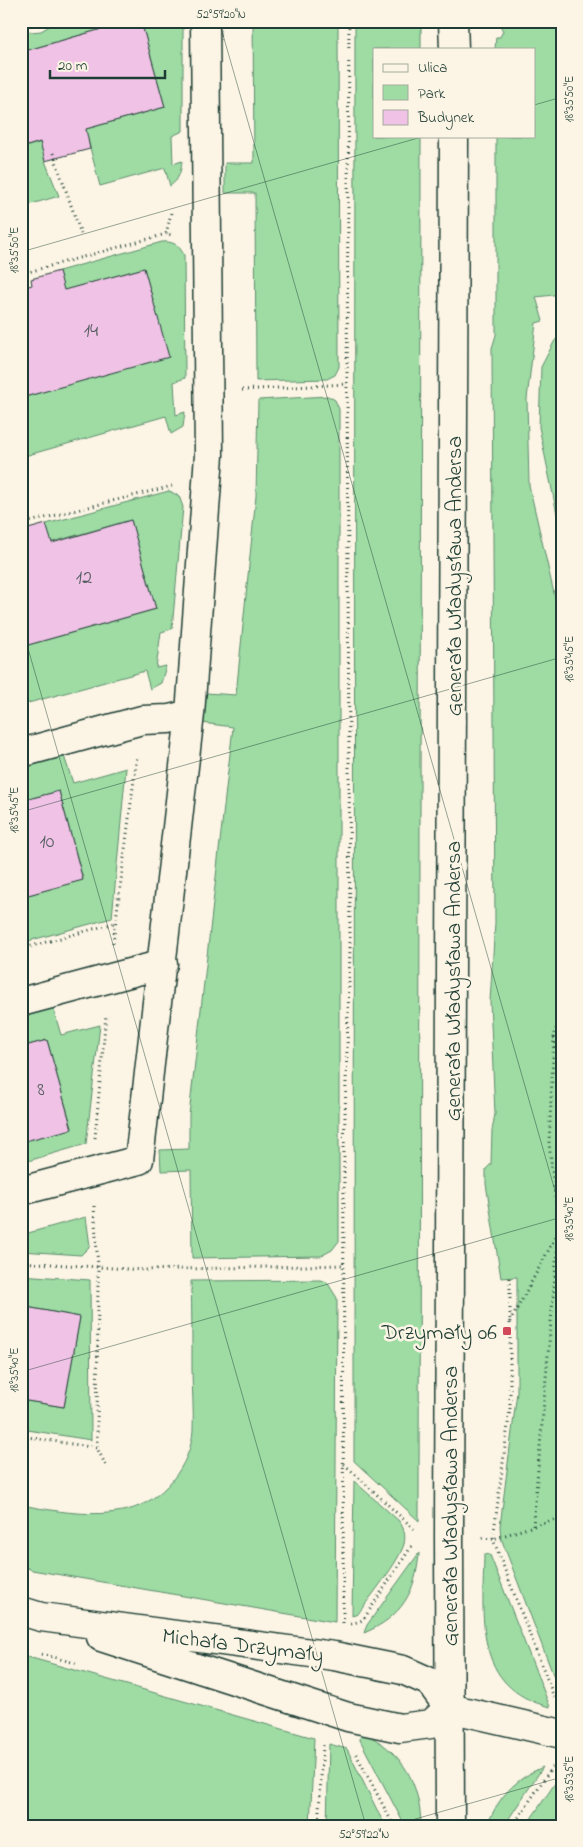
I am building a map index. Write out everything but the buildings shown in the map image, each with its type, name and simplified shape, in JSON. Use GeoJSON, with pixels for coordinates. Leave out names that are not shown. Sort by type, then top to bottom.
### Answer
{"type":"FeatureCollection","features":[{"type":"Feature","properties":{"kind":"street"},"geometry":{"type":"LineString","coordinates":[[21,1191],[139,1160],[163,964],[190,714],[209,456],[210,392],[205,21]]}},
{"type":"Feature","properties":{"kind":"street"},"geometry":{"type":"LineString","coordinates":[[453,21],[454,48]]}},
{"type":"Feature","properties":{"kind":"street","name":"Generała Władysława Andersa"},"geometry":{"type":"LineString","coordinates":[[450,1826],[454,138]]}},
{"type":"Feature","properties":{"kind":"street"},"geometry":{"type":"LineString","coordinates":[[21,753],[142,720],[190,714]]}},
{"type":"Feature","properties":{"kind":"street"},"geometry":{"type":"LineString","coordinates":[[21,1002],[163,964]]}},
{"type":"Feature","properties":{"kind":"street"},"geometry":{"type":"LineString","coordinates":[[31,1614],[348,1717],[400,1728],[431,1724],[449,1708],[562,1734]]}},
{"type":"Feature","properties":{"kind":"street","name":"Michała Drzymały"},"geometry":{"type":"LineString","coordinates":[[31,1614],[334,1656],[403,1670],[430,1682],[449,1708]]}},
{"type":"Feature","properties":{"kind":"path"},"geometry":{"type":"LineString","coordinates":[[21,28],[44,21]]}},
{"type":"Feature","properties":{"kind":"path"},"geometry":{"type":"LineString","coordinates":[[334,1656],[343,1626],[344,1149],[350,948],[347,384],[349,21]]}},
{"type":"Feature","properties":{"kind":"path"},"geometry":{"type":"LineString","coordinates":[[53,153],[81,234]]}},
{"type":"Feature","properties":{"kind":"path"},"geometry":{"type":"LineString","coordinates":[[21,274],[166,234]]}},
{"type":"Feature","properties":{"kind":"path"},"geometry":{"type":"LineString","coordinates":[[21,282],[25,287]]}},
{"type":"Feature","properties":{"kind":"path"},"geometry":{"type":"LineString","coordinates":[[210,392],[347,384]]}},
{"type":"Feature","properties":{"kind":"path"},"geometry":{"type":"LineString","coordinates":[[21,524],[164,487],[176,486]]}},
{"type":"Feature","properties":{"kind":"path"},"geometry":{"type":"LineString","coordinates":[[107,1468],[97,1448],[98,1267],[92,1171],[115,923],[142,720]]}},
{"type":"Feature","properties":{"kind":"path"},"geometry":{"type":"LineString","coordinates":[[21,949],[115,923]]}},
{"type":"Feature","properties":{"kind":"path"},"geometry":{"type":"LineString","coordinates":[[533,1526],[559,1230],[549,1142],[554,1036],[562,1009]]}},
{"type":"Feature","properties":{"kind":"path"},"geometry":{"type":"LineString","coordinates":[[554,1036],[562,1064]]}},
{"type":"Feature","properties":{"kind":"path"},"geometry":{"type":"LineString","coordinates":[[510,1323],[562,1225]]}},
{"type":"Feature","properties":{"kind":"path"},"geometry":{"type":"LineString","coordinates":[[21,1262],[144,1270],[343,1265]]}},
{"type":"Feature","properties":{"kind":"path"},"geometry":{"type":"LineString","coordinates":[[510,1278],[510,1409],[493,1538],[562,1517]]}},
{"type":"Feature","properties":{"kind":"path"},"geometry":{"type":"LineString","coordinates":[[21,1436],[97,1448]]}},
{"type":"Feature","properties":{"kind":"path"},"geometry":{"type":"LineString","coordinates":[[344,1464],[420,1535]]}},
{"type":"Feature","properties":{"kind":"path"},"geometry":{"type":"LineString","coordinates":[[318,1826],[321,1764],[327,1710]]}},
{"type":"Feature","properties":{"kind":"green space"},"geometry":{"type":"Polygon","coordinates":[[[58,21],[130,21],[21,52],[21,33],[41,31],[58,21]]]}},
{"type":"Feature","properties":{"kind":"green space"},"geometry":{"type":"Polygon","coordinates":[[[141,21],[183,21],[183,131],[172,136],[173,164],[182,161],[180,172],[176,181],[170,186],[165,168],[100,186],[88,140],[82,130],[165,107],[141,21]]]}},
{"type":"Feature","properties":{"kind":"green space"},"geometry":{"type":"Polygon","coordinates":[[[253,21],[338,21],[339,367],[335,375],[327,379],[256,381],[255,193],[225,193],[225,163],[254,163],[253,21]]]}},
{"type":"Feature","properties":{"kind":"green space"},"geometry":{"type":"Polygon","coordinates":[[[355,21],[421,22],[421,48],[373,48],[373,138],[421,138],[419,1521],[354,1461],[355,21]]]}},
{"type":"Feature","properties":{"kind":"green space"},"geometry":{"type":"Polygon","coordinates":[[[498,21],[562,21],[562,294],[536,297],[543,321],[536,323],[527,399],[529,485],[562,628],[562,1698],[501,1538],[500,1526],[517,1392],[517,1277],[501,1278],[486,1184],[486,1169],[491,1164],[492,1130],[495,1114],[490,1001],[495,923],[492,348],[496,335],[496,138],[536,138],[536,48],[495,48],[496,37],[500,37],[503,31],[498,21]]]}},
{"type":"Feature","properties":{"kind":"green space"},"geometry":{"type":"Polygon","coordinates":[[[42,142],[45,161],[59,196],[21,207],[21,148],[42,142]]]}},
{"type":"Feature","properties":{"kind":"green space"},"geometry":{"type":"Polygon","coordinates":[[[162,242],[175,244],[184,255],[185,378],[174,382],[176,415],[185,412],[183,427],[171,434],[166,416],[21,457],[21,398],[168,356],[144,268],[62,291],[59,271],[162,242]]]}},
{"type":"Feature","properties":{"kind":"green space"},"geometry":{"type":"Polygon","coordinates":[[[562,332],[562,538],[539,427],[541,367],[554,342],[562,332]]]}},
{"type":"Feature","properties":{"kind":"green space"},"geometry":{"type":"Polygon","coordinates":[[[328,396],[335,400],[339,409],[339,1241],[332,1250],[321,1256],[192,1258],[191,1170],[161,1171],[160,1150],[189,1149],[189,1115],[233,727],[202,723],[206,693],[236,695],[256,496],[258,400],[328,396]]]}},
{"type":"Feature","properties":{"kind":"green space"},"geometry":{"type":"Polygon","coordinates":[[[169,491],[179,496],[183,507],[172,629],[161,632],[156,668],[166,666],[161,683],[150,689],[145,671],[21,705],[21,647],[156,609],[131,520],[49,543],[46,524],[169,491]]]}},
{"type":"Feature","properties":{"kind":"green space"},"geometry":{"type":"Polygon","coordinates":[[[64,756],[73,783],[126,768],[112,918],[21,943],[21,897],[83,879],[59,791],[21,801],[21,767],[64,756]]]}},
{"type":"Feature","properties":{"kind":"green space"},"geometry":{"type":"Polygon","coordinates":[[[53,1008],[61,1035],[100,1025],[86,1144],[21,1163],[21,1142],[72,1128],[47,1040],[21,1047],[21,1017],[53,1008]]]}},
{"type":"Feature","properties":{"kind":"green space"},"geometry":{"type":"Polygon","coordinates":[[[86,1217],[90,1246],[81,1255],[21,1251],[21,1235],[86,1217]]]}},
{"type":"Feature","properties":{"kind":"green space"},"geometry":{"type":"Polygon","coordinates":[[[21,1275],[90,1280],[91,1440],[21,1429],[21,1400],[64,1407],[80,1317],[21,1306],[21,1275]]]}},
{"type":"Feature","properties":{"kind":"green space"},"geometry":{"type":"Polygon","coordinates":[[[321,1280],[327,1282],[337,1298],[335,1622],[32,1570],[21,1565],[21,1505],[87,1514],[127,1510],[140,1506],[152,1499],[163,1490],[180,1469],[187,1456],[193,1430],[191,1281],[321,1280]]]}},
{"type":"Feature","properties":{"kind":"green space"},"geometry":{"type":"Polygon","coordinates":[[[354,1481],[399,1521],[405,1538],[401,1551],[390,1570],[358,1614],[352,1616],[354,1481]]]}},
{"type":"Feature","properties":{"kind":"green space"},"geometry":{"type":"Polygon","coordinates":[[[419,1553],[414,1580],[405,1602],[388,1619],[364,1633],[367,1625],[419,1553]]]}},
{"type":"Feature","properties":{"kind":"green space"},"geometry":{"type":"Polygon","coordinates":[[[484,1554],[490,1555],[550,1707],[525,1698],[507,1684],[495,1667],[487,1647],[484,1625],[484,1554]]]}},
{"type":"Feature","properties":{"kind":"green space"},"geometry":{"type":"Polygon","coordinates":[[[21,1655],[314,1738],[310,1826],[21,1826],[21,1655]]]}},
{"type":"Feature","properties":{"kind":"green space"},"geometry":{"type":"Polygon","coordinates":[[[361,1732],[388,1748],[406,1769],[417,1795],[421,1826],[405,1826],[360,1740],[361,1732]]]}},
{"type":"Feature","properties":{"kind":"green space"},"geometry":{"type":"Polygon","coordinates":[[[329,1744],[347,1749],[385,1826],[327,1826],[329,1744]]]}},
{"type":"Feature","properties":{"kind":"green space"},"geometry":{"type":"Polygon","coordinates":[[[543,1767],[504,1826],[487,1826],[496,1806],[509,1790],[524,1777],[543,1767]]]}},
{"type":"Feature","properties":{"kind":"green space"},"geometry":{"type":"Polygon","coordinates":[[[562,1773],[562,1826],[526,1826],[562,1773]]]}},
{"type":"Feature","properties":{"kind":"place","name":"Drzymały 06"},"geometry":{"type":"Point","coordinates":[507,1331]}}]}
